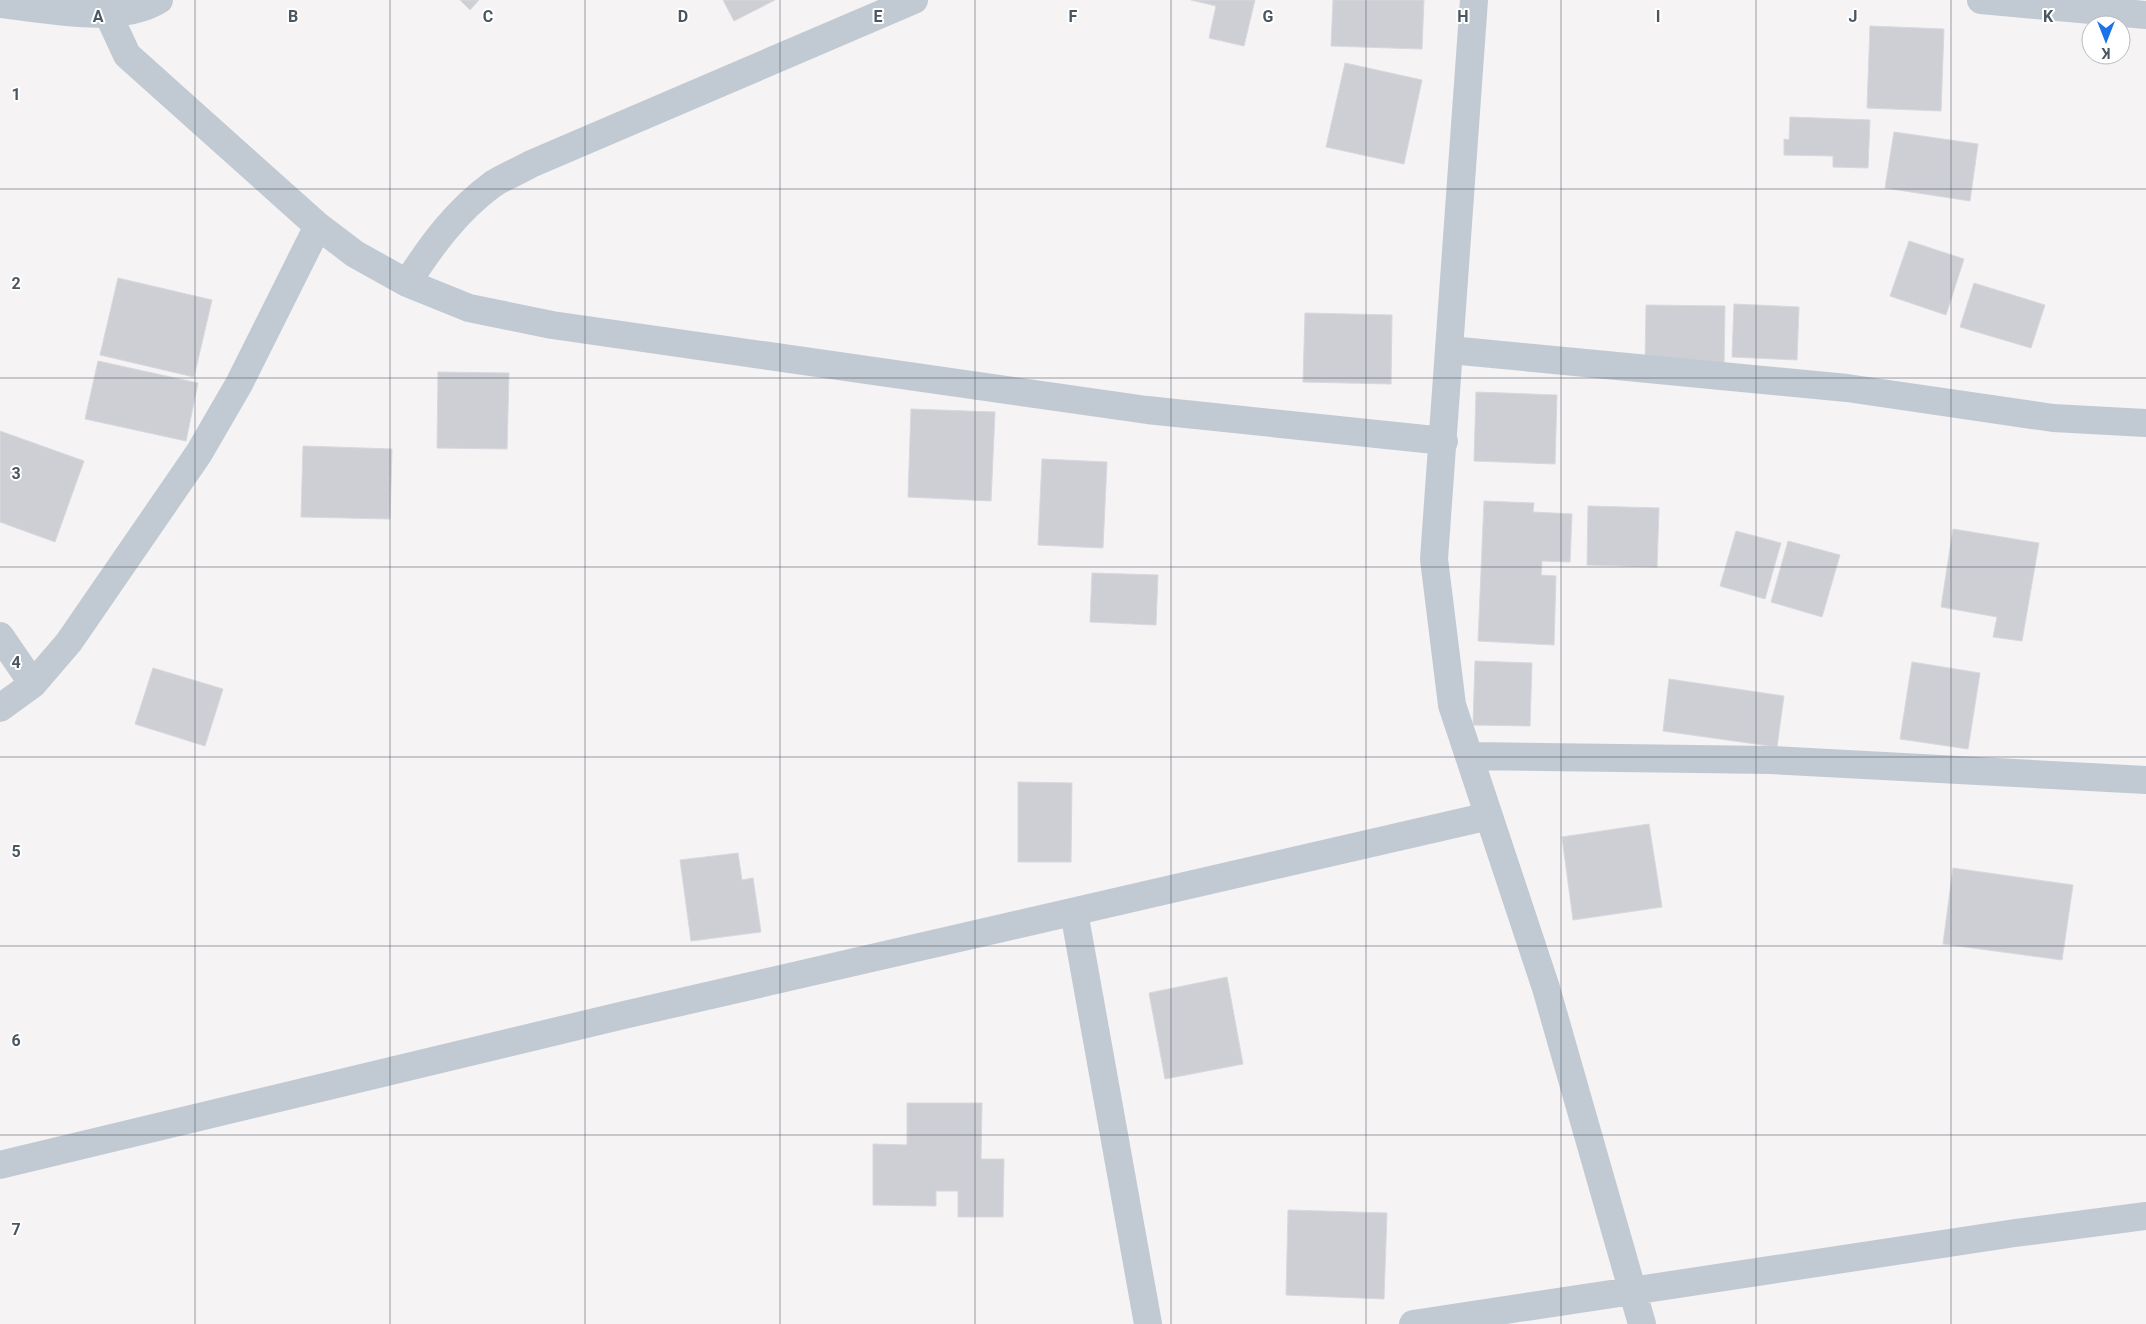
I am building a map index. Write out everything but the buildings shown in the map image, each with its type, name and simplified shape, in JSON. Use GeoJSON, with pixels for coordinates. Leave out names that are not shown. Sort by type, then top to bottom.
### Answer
{"type":"FeatureCollection","features":[{"type":"Feature","properties":{"kind":"street"},"geometry":{"type":"LineString","coordinates":[[0,4],[108,14],[149,6],[159,0]]}},
{"type":"Feature","properties":{"kind":"street"},"geometry":{"type":"LineString","coordinates":[[406,283],[435,241],[460,211],[494,184],[531,164],[914,0]]}},
{"type":"Feature","properties":{"kind":"street"},"geometry":{"type":"LineString","coordinates":[[1474,0],[1444,441],[1434,558],[1452,705],[1546,988],[1642,1324]]}},
{"type":"Feature","properties":{"kind":"street"},"geometry":{"type":"LineString","coordinates":[[1981,0],[2146,15]]}},
{"type":"Feature","properties":{"kind":"street"},"geometry":{"type":"LineString","coordinates":[[108,14],[127,55],[318,226],[356,254],[406,283],[469,308],[561,326],[1147,410],[1444,441]]}},
{"type":"Feature","properties":{"kind":"street"},"geometry":{"type":"LineString","coordinates":[[0,708],[33,684],[70,642],[199,453],[239,384],[318,226]]}},
{"type":"Feature","properties":{"kind":"street"},"geometry":{"type":"LineString","coordinates":[[1450,350],[1847,388],[2053,418],[2146,423]]}},
{"type":"Feature","properties":{"kind":"street"},"geometry":{"type":"LineString","coordinates":[[0,636],[33,684]]}},
{"type":"Feature","properties":{"kind":"street"},"geometry":{"type":"LineString","coordinates":[[1469,756],[1770,760],[2146,780]]}},
{"type":"Feature","properties":{"kind":"street"},"geometry":{"type":"LineString","coordinates":[[0,1165],[614,1018],[1489,816]]}},
{"type":"Feature","properties":{"kind":"street"},"geometry":{"type":"LineString","coordinates":[[1074,912],[1148,1324]]}},
{"type":"Feature","properties":{"kind":"street"},"geometry":{"type":"LineString","coordinates":[[1413,1324],[2005,1234],[2146,1216]]}}]}
